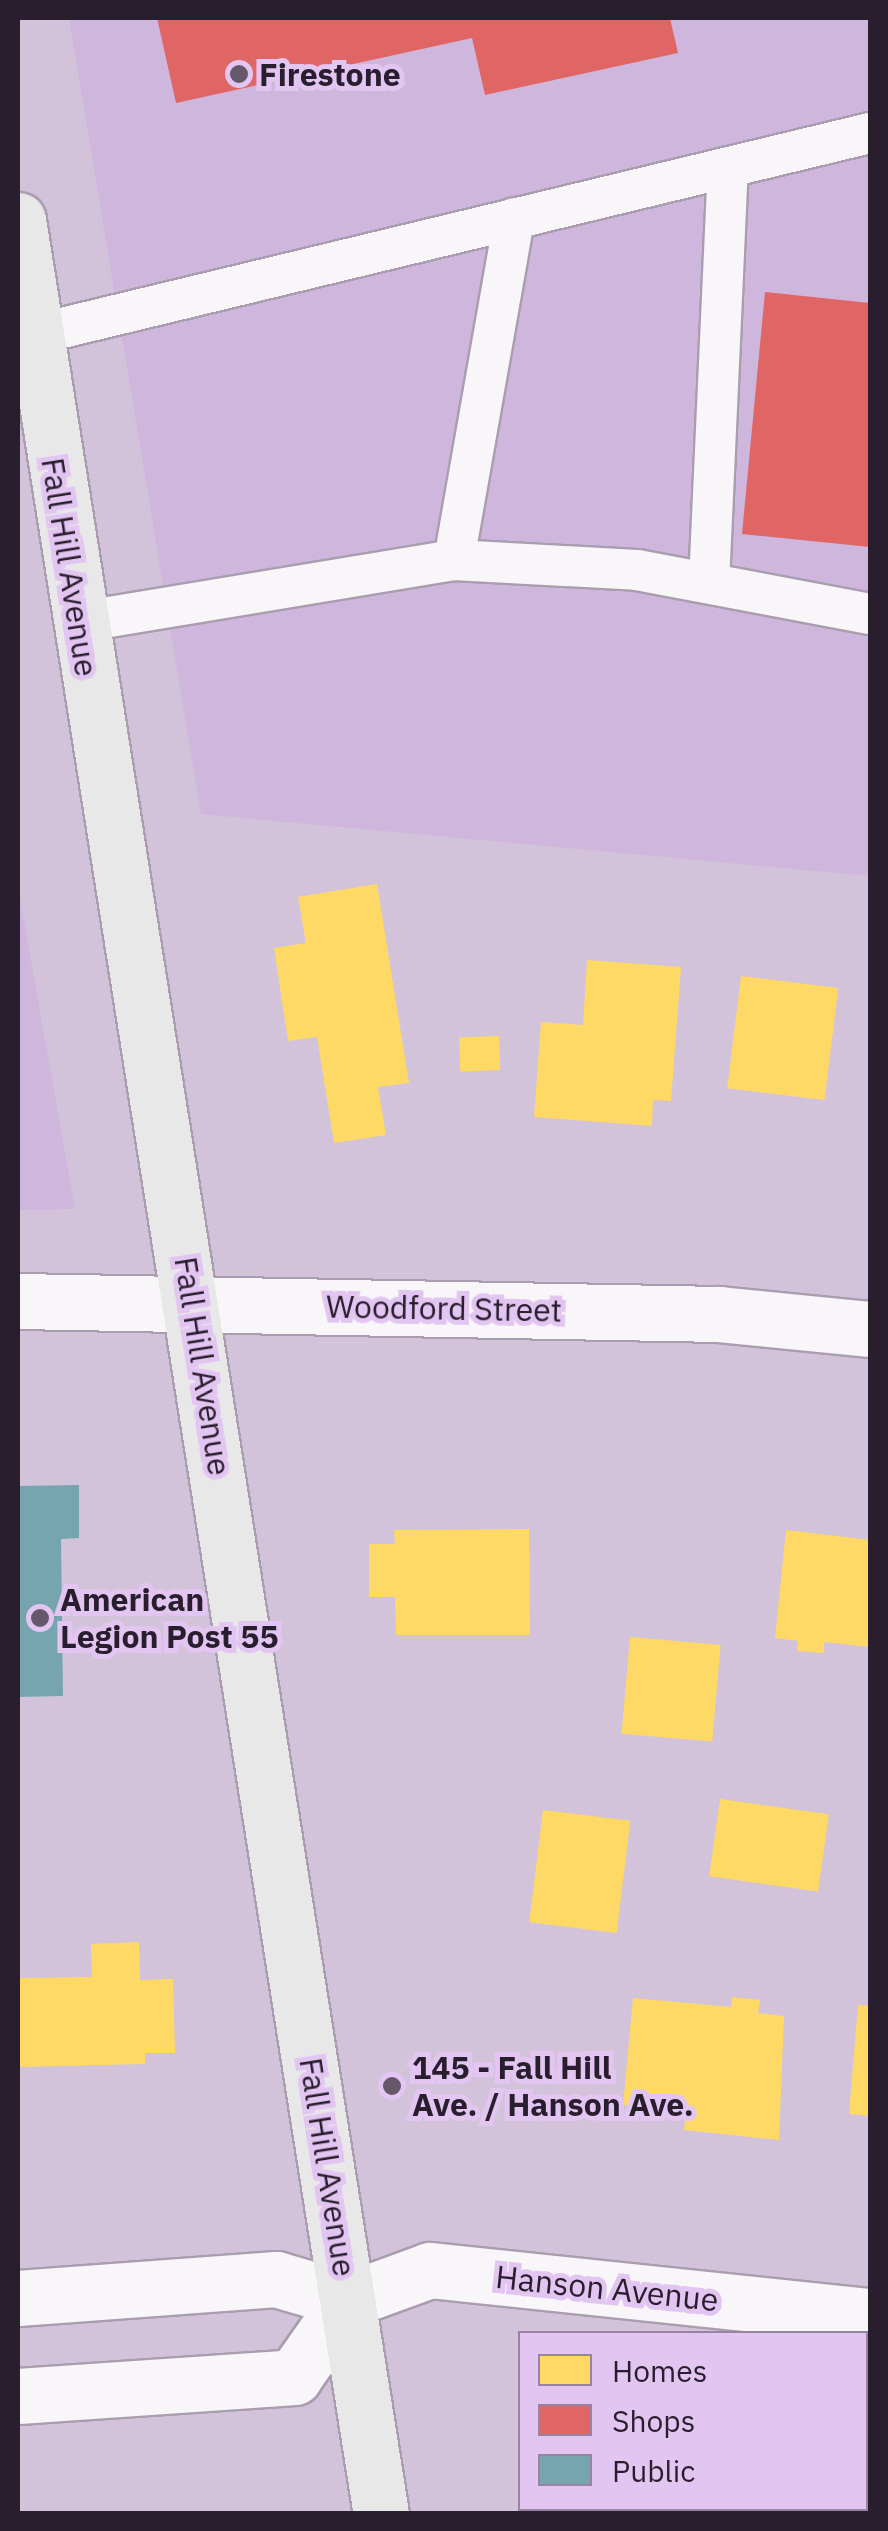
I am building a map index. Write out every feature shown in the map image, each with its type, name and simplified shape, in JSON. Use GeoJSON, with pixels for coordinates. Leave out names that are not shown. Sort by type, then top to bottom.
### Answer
{"type":"FeatureCollection","features":[{"type":"Feature","properties":{"kind":"main road","name":"Fall Hill Avenue"},"geometry":{"type":"LineString","coordinates":[[18,220],[25,334],[193,1302],[380,2514]]}},
{"type":"Feature","properties":{"kind":"street","name":"Woodford Street"},"geometry":{"type":"LineString","coordinates":[[18,1301],[719,1314],[870,1328]]}},
{"type":"Feature","properties":{"kind":"street","name":"Hanson Avenue"},"geometry":{"type":"LineString","coordinates":[[348,2300],[441,2270],[870,2316]]}},
{"type":"Feature","properties":{"kind":"street"},"geometry":{"type":"LineString","coordinates":[[18,2298],[276,2279],[348,2300],[294,2377],[18,2396]]}},
{"type":"Feature","properties":{"kind":"lane"},"geometry":{"type":"LineString","coordinates":[[25,334],[870,133]]}},
{"type":"Feature","properties":{"kind":"lane"},"geometry":{"type":"LineString","coordinates":[[709,583],[728,167]]}},
{"type":"Feature","properties":{"kind":"lane"},"geometry":{"type":"LineString","coordinates":[[454,560],[514,218]]}},
{"type":"Feature","properties":{"kind":"lane"},"geometry":{"type":"LineString","coordinates":[[78,622],[454,560],[637,570],[870,614]]}},
{"type":"Feature","properties":{"kind":"shaded area"},"geometry":{"type":"Polygon","coordinates":[[[69,18],[870,18],[870,876],[201,814],[69,18]]]}},
{"type":"Feature","properties":{"kind":"shaded area"},"geometry":{"type":"Polygon","coordinates":[[[18,887],[75,1209],[18,1210],[18,887]]]}},
{"type":"Feature","properties":{"kind":"building: Homes"},"geometry":{"type":"Polygon","coordinates":[[[377,884],[409,1083],[378,1087],[386,1135],[334,1143],[317,1037],[288,1041],[274,948],[306,943],[298,897],[377,884]]]}},
{"type":"Feature","properties":{"kind":"building: Homes"},"geometry":{"type":"Polygon","coordinates":[[[587,960],[681,967],[671,1101],[653,1100],[652,1126],[534,1117],[541,1022],[583,1025],[587,960]]]}},
{"type":"Feature","properties":{"kind":"building: Homes"},"geometry":{"type":"Polygon","coordinates":[[[741,976],[838,988],[824,1100],[727,1088],[741,976]]]}},
{"type":"Feature","properties":{"kind":"building: Homes"},"geometry":{"type":"Polygon","coordinates":[[[499,1036],[500,1070],[460,1071],[459,1037],[499,1036]]]}},
{"type":"Feature","properties":{"kind":"building: Homes"},"geometry":{"type":"Polygon","coordinates":[[[529,1529],[530,1635],[396,1635],[395,1597],[369,1597],[369,1544],[395,1544],[394,1530],[529,1529]]]}},
{"type":"Feature","properties":{"kind":"building: Homes"},"geometry":{"type":"Polygon","coordinates":[[[786,1530],[870,1540],[870,1647],[824,1642],[824,1653],[797,1651],[798,1641],[775,1638],[786,1530]]]}},
{"type":"Feature","properties":{"kind":"building: Homes"},"geometry":{"type":"Polygon","coordinates":[[[630,1637],[721,1645],[712,1742],[622,1734],[630,1637]]]}},
{"type":"Feature","properties":{"kind":"building: Homes"},"geometry":{"type":"Polygon","coordinates":[[[720,1799],[829,1814],[818,1892],[709,1876],[720,1799]]]}},
{"type":"Feature","properties":{"kind":"building: Homes"},"geometry":{"type":"Polygon","coordinates":[[[543,1810],[630,1821],[617,1933],[529,1922],[543,1810]]]}},
{"type":"Feature","properties":{"kind":"building: Homes"},"geometry":{"type":"Polygon","coordinates":[[[139,1942],[140,1980],[173,1979],[175,2053],[145,2053],[145,2064],[18,2067],[18,1978],[92,1977],[91,1944],[139,1942]]]}},
{"type":"Feature","properties":{"kind":"building: Homes"},"geometry":{"type":"Polygon","coordinates":[[[732,1997],[760,2000],[758,2013],[784,2016],[779,2140],[684,2130],[686,2111],[623,2105],[633,1998],[731,2007],[732,1997]]]}},
{"type":"Feature","properties":{"kind":"building: Homes"},"geometry":{"type":"Polygon","coordinates":[[[858,2005],[870,2006],[870,2116],[849,2114],[858,2005]]]}},
{"type":"Feature","properties":{"kind":"building: Homes"},"geometry":{"type":"Polygon","coordinates":[[[868,2507],[870,2514],[796,2514],[868,2511],[868,2507]]]}},
{"type":"Feature","properties":{"kind":"building: Shops","name":"Firestone"},"geometry":{"type":"Polygon","coordinates":[[[157,18],[670,18],[678,53],[485,95],[472,38],[176,103],[157,18]]]}},
{"type":"Feature","properties":{"kind":"building: Shops"},"geometry":{"type":"Polygon","coordinates":[[[765,292],[870,303],[870,547],[742,534],[765,292]]]}},
{"type":"Feature","properties":{"kind":"building: Public","name":"American Legion Post 55"},"geometry":{"type":"Polygon","coordinates":[[[79,1485],[79,1538],[61,1539],[63,1696],[18,1697],[18,1486],[79,1485]]]}},
{"type":"Feature","properties":{"kind":"place","name":"Firestone"},"geometry":{"type":"Point","coordinates":[239,74]}},
{"type":"Feature","properties":{"kind":"place","name":"American Legion Post 55"},"geometry":{"type":"Point","coordinates":[40,1618]}},
{"type":"Feature","properties":{"kind":"place","name":"145 - Fall Hill Ave. / Hanson Ave."},"geometry":{"type":"Point","coordinates":[392,2086]}}]}
